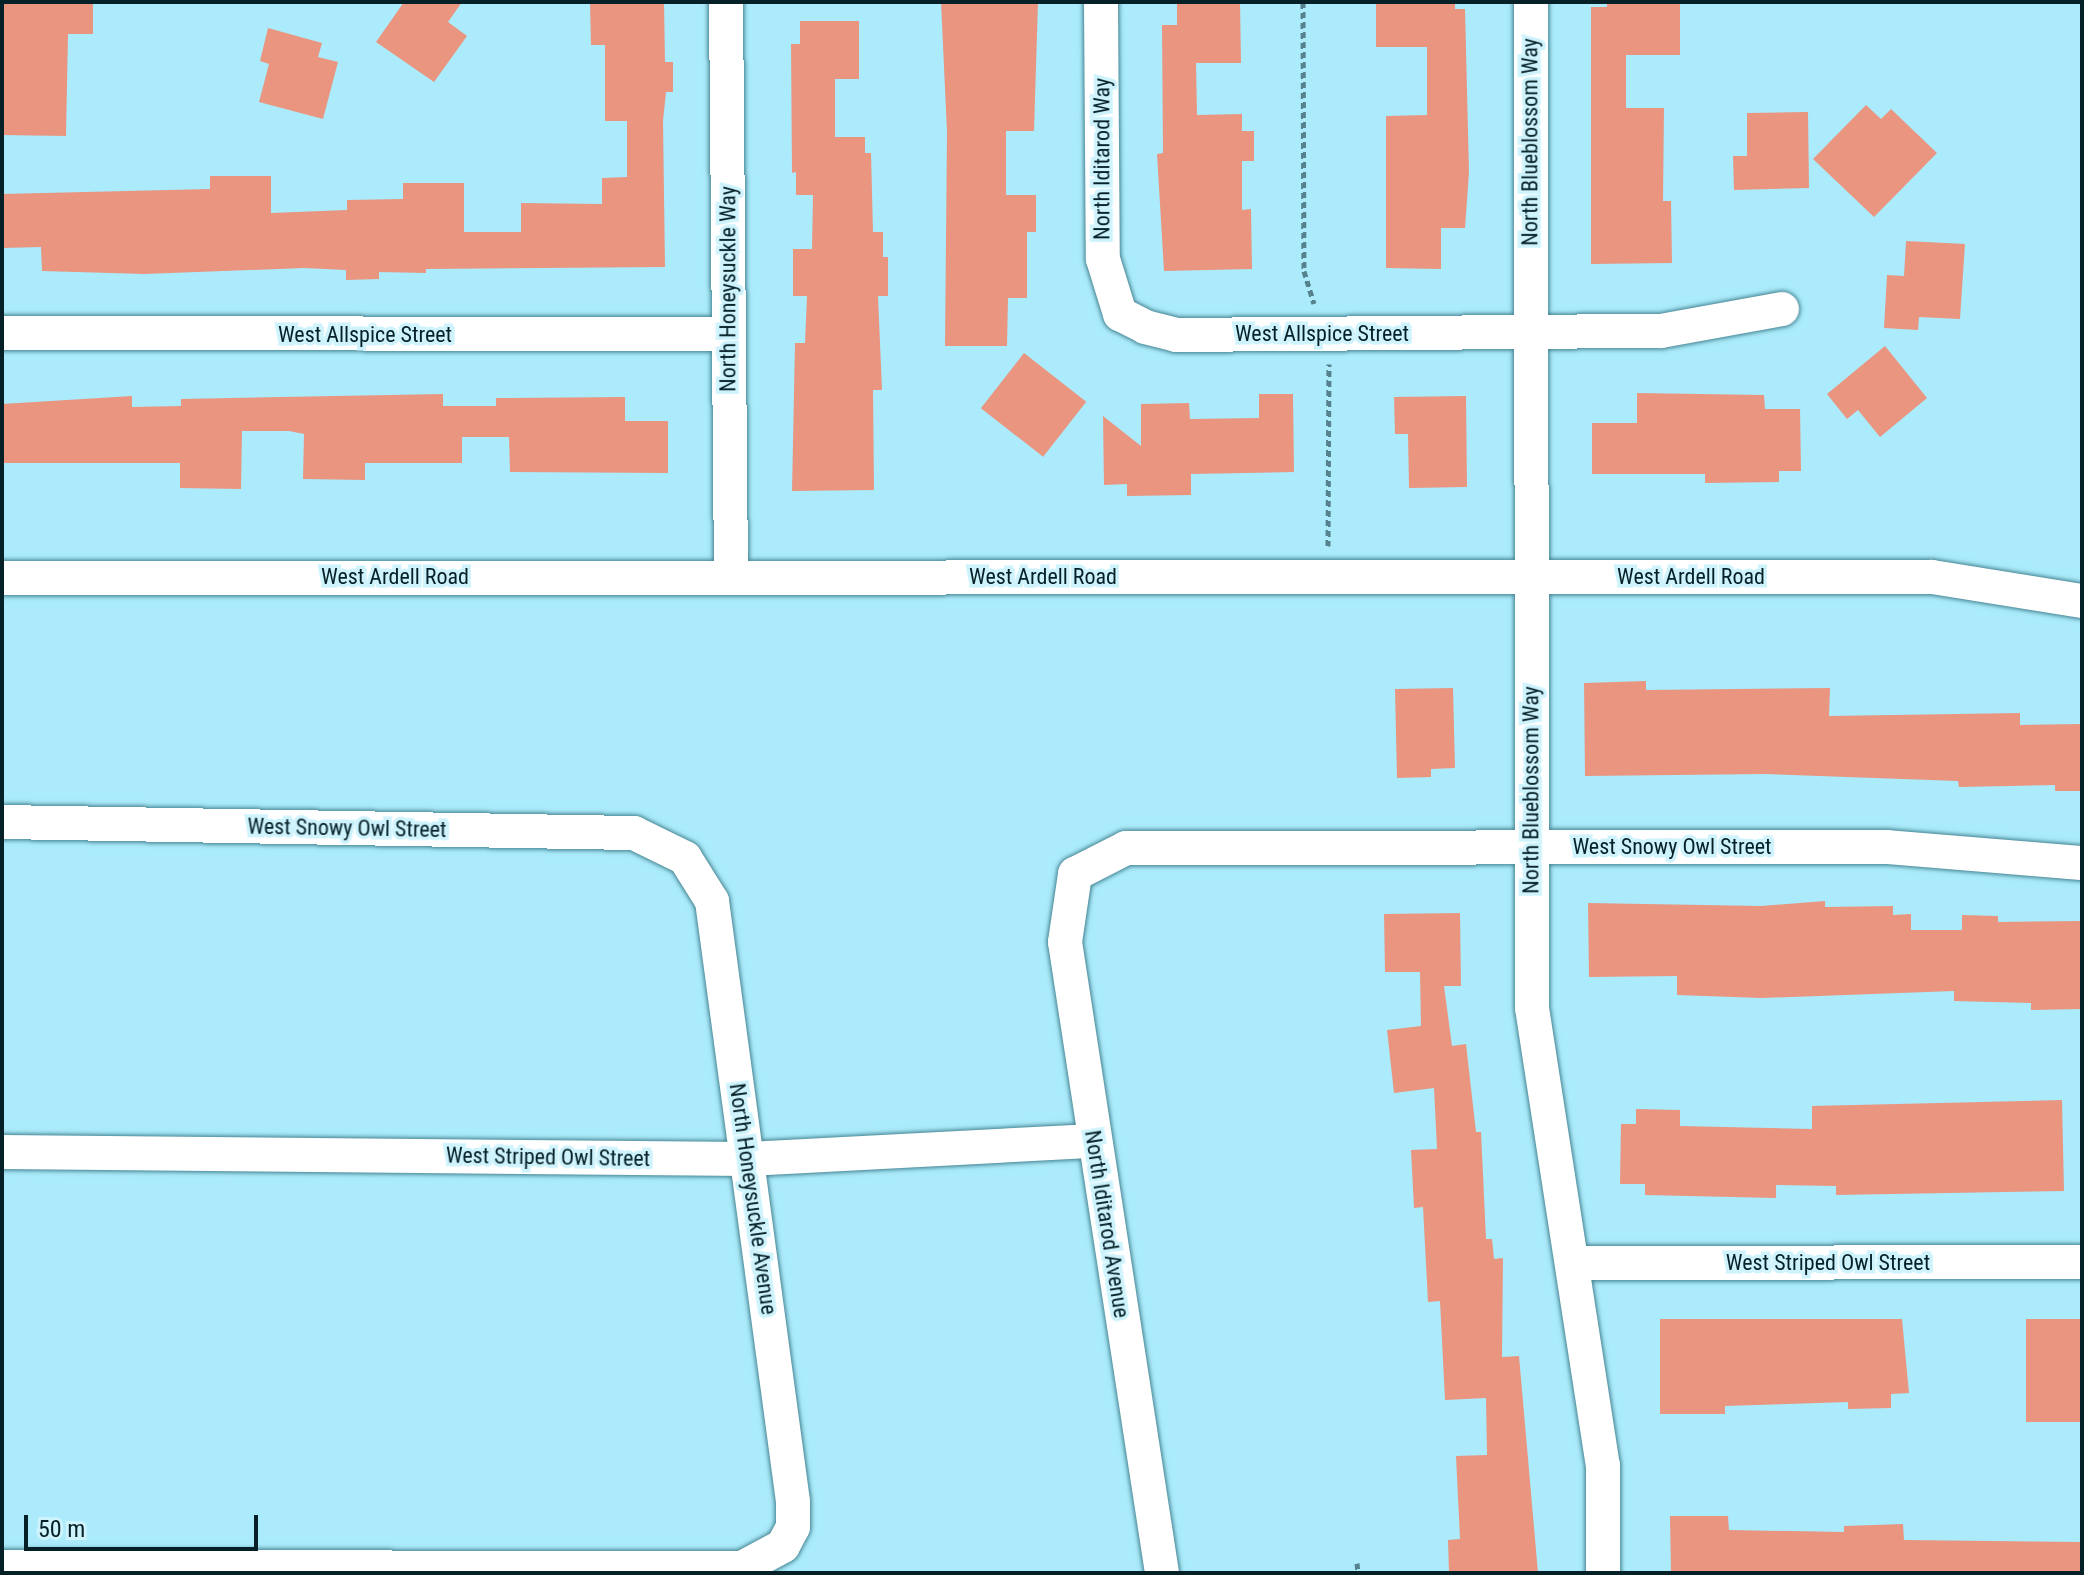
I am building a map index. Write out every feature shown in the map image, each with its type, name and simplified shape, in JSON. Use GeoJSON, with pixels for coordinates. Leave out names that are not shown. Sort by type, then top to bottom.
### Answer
{"type":"FeatureCollection","features":[{"type":"Feature","properties":{"kind":"street","name":"North Honeysuckle Way"},"geometry":{"type":"LineString","coordinates":[[726,2],[731,577]]}},
{"type":"Feature","properties":{"kind":"street","name":"North Iditarod Way"},"geometry":{"type":"LineString","coordinates":[[1101,2],[1103,259],[1120,314]]}},
{"type":"Feature","properties":{"kind":"street","name":"North Blueblossom Way"},"geometry":{"type":"LineString","coordinates":[[1531,2],[1529,577],[1532,1008],[1575,1263],[1603,1465],[1603,1573]]}},
{"type":"Feature","properties":{"kind":"street","name":"West Allspice Street"},"geometry":{"type":"LineString","coordinates":[[1120,314],[1176,335],[1661,331],[1782,309]]}},
{"type":"Feature","properties":{"kind":"street","name":"West Allspice Street"},"geometry":{"type":"LineString","coordinates":[[2,333],[728,334]]}},
{"type":"Feature","properties":{"kind":"street","name":"West Ardell Road"},"geometry":{"type":"LineString","coordinates":[[2,578],[1932,577],[2082,601]]}},
{"type":"Feature","properties":{"kind":"street","name":"West Snowy Owl Street"},"geometry":{"type":"LineString","coordinates":[[2,822],[634,833],[685,858]]}},
{"type":"Feature","properties":{"kind":"street","name":"West Snowy Owl Street"},"geometry":{"type":"LineString","coordinates":[[1075,874],[1126,848],[1887,847],[2082,863]]}},
{"type":"Feature","properties":{"kind":"street","name":"North Honeysuckle Avenue"},"geometry":{"type":"LineString","coordinates":[[2,1567],[742,1568],[783,1546],[793,1527],[793,1502],[712,901],[685,858]]}},
{"type":"Feature","properties":{"kind":"street","name":"North Iditarod Avenue"},"geometry":{"type":"LineString","coordinates":[[1075,874],[1065,942],[1162,1573]]}},
{"type":"Feature","properties":{"kind":"street","name":"West Striped Owl Street"},"geometry":{"type":"LineString","coordinates":[[2,1152],[748,1159],[1094,1141]]}},
{"type":"Feature","properties":{"kind":"street","name":"West Striped Owl Street"},"geometry":{"type":"LineString","coordinates":[[1575,1263],[2082,1262]]}},
{"type":"Feature","properties":{"kind":"path"},"geometry":{"type":"LineString","coordinates":[[1303,2],[1304,271],[1315,308]]}},
{"type":"Feature","properties":{"kind":"path"},"geometry":{"type":"LineString","coordinates":[[1328,553],[1329,355]]}},
{"type":"Feature","properties":{"kind":"path"},"geometry":{"type":"LineString","coordinates":[[1357,1563],[1358,1573]]}},
{"type":"Feature","properties":{"kind":"building"},"geometry":{"type":"Polygon","coordinates":[[[2,2],[93,2],[93,34],[68,34],[66,136],[2,135],[2,2]]]}},
{"type":"Feature","properties":{"kind":"building"},"geometry":{"type":"Polygon","coordinates":[[[404,2],[462,2],[448,22],[467,36],[434,82],[376,42],[404,2]]]}},
{"type":"Feature","properties":{"kind":"building"},"geometry":{"type":"Polygon","coordinates":[[[590,2],[664,2],[665,62],[673,62],[673,92],[666,92],[663,121],[665,267],[426,269],[426,273],[379,272],[379,279],[346,280],[346,270],[304,268],[144,274],[42,271],[41,247],[2,248],[2,194],[210,189],[210,176],[271,176],[271,213],[347,210],[347,200],[403,199],[403,183],[464,183],[464,232],[521,232],[521,203],[602,204],[602,178],[627,177],[627,121],[605,121],[605,45],[591,45],[590,2]]]}},
{"type":"Feature","properties":{"kind":"building"},"geometry":{"type":"Polygon","coordinates":[[[941,2],[1038,2],[1034,131],[1006,131],[1006,195],[1036,195],[1036,232],[1027,232],[1027,298],[1008,298],[1007,346],[945,346],[947,132],[941,2]]]}},
{"type":"Feature","properties":{"kind":"building"},"geometry":{"type":"Polygon","coordinates":[[[1177,2],[1240,2],[1241,63],[1196,63],[1197,115],[1242,114],[1242,131],[1254,131],[1254,161],[1242,161],[1242,210],[1251,209],[1252,269],[1164,271],[1157,154],[1163,153],[1162,25],[1177,25],[1177,2]]]}},
{"type":"Feature","properties":{"kind":"building"},"geometry":{"type":"Polygon","coordinates":[[[1376,2],[1455,2],[1455,9],[1465,9],[1469,172],[1465,228],[1441,228],[1441,269],[1386,268],[1386,116],[1427,115],[1427,47],[1376,47],[1376,2]]]}},
{"type":"Feature","properties":{"kind":"building"},"geometry":{"type":"Polygon","coordinates":[[[1607,2],[1680,2],[1680,55],[1626,55],[1626,108],[1664,108],[1663,201],[1671,201],[1672,263],[1591,264],[1591,7],[1607,7],[1607,2]]]}},
{"type":"Feature","properties":{"kind":"building"},"geometry":{"type":"Polygon","coordinates":[[[800,21],[859,21],[859,79],[835,79],[835,137],[865,137],[865,153],[871,153],[873,232],[883,232],[883,257],[888,257],[888,296],[878,296],[882,390],[873,390],[874,490],[792,491],[795,343],[805,343],[807,296],[793,296],[793,249],[812,249],[813,195],[796,195],[796,172],[792,173],[791,44],[800,44],[800,21]]]}},
{"type":"Feature","properties":{"kind":"building"},"geometry":{"type":"Polygon","coordinates":[[[268,28],[322,43],[318,57],[338,62],[323,119],[259,102],[269,64],[260,61],[268,28]]]}},
{"type":"Feature","properties":{"kind":"building"},"geometry":{"type":"Polygon","coordinates":[[[1866,105],[1881,119],[1891,109],[1937,153],[1874,217],[1813,159],[1866,105]]]}},
{"type":"Feature","properties":{"kind":"building"},"geometry":{"type":"Polygon","coordinates":[[[1808,112],[1809,188],[1734,190],[1733,156],[1747,156],[1747,113],[1808,112]]]}},
{"type":"Feature","properties":{"kind":"building"},"geometry":{"type":"Polygon","coordinates":[[[1906,241],[1965,244],[1960,319],[1919,317],[1918,330],[1884,328],[1887,275],[1904,276],[1906,241]]]}},
{"type":"Feature","properties":{"kind":"building"},"geometry":{"type":"Polygon","coordinates":[[[1885,346],[1927,398],[1880,437],[1858,410],[1847,419],[1827,394],[1885,346]]]}},
{"type":"Feature","properties":{"kind":"building"},"geometry":{"type":"Polygon","coordinates":[[[1024,353],[1086,402],[1043,457],[981,408],[1024,353]]]}},
{"type":"Feature","properties":{"kind":"building"},"geometry":{"type":"Polygon","coordinates":[[[1637,393],[1764,395],[1765,409],[1800,409],[1801,471],[1779,471],[1779,482],[1705,483],[1705,474],[1592,474],[1592,423],[1637,423],[1637,393]]]}},
{"type":"Feature","properties":{"kind":"building"},"geometry":{"type":"Polygon","coordinates":[[[443,394],[443,406],[496,406],[496,398],[625,397],[625,421],[668,421],[668,473],[510,472],[509,437],[462,437],[462,463],[365,463],[365,480],[303,479],[304,434],[289,431],[242,431],[241,489],[180,488],[180,463],[2,463],[2,404],[132,396],[132,407],[181,406],[181,399],[443,394]]]}},
{"type":"Feature","properties":{"kind":"building"},"geometry":{"type":"Polygon","coordinates":[[[1259,394],[1293,394],[1294,472],[1191,474],[1191,495],[1127,496],[1127,484],[1104,485],[1103,416],[1141,446],[1141,404],[1189,403],[1190,419],[1259,418],[1259,394]]]}},
{"type":"Feature","properties":{"kind":"building"},"geometry":{"type":"Polygon","coordinates":[[[1466,396],[1467,487],[1409,488],[1408,434],[1395,434],[1394,397],[1466,396]]]}},
{"type":"Feature","properties":{"kind":"building"},"geometry":{"type":"Polygon","coordinates":[[[1646,681],[1646,690],[1830,688],[1829,716],[2020,713],[2020,725],[2082,724],[2082,791],[2055,791],[2055,785],[1959,787],[1958,781],[1764,774],[1585,776],[1584,683],[1646,681]]]}},
{"type":"Feature","properties":{"kind":"building"},"geometry":{"type":"Polygon","coordinates":[[[1453,688],[1455,768],[1431,769],[1431,777],[1397,778],[1395,689],[1453,688]]]}},
{"type":"Feature","properties":{"kind":"building"},"geometry":{"type":"Polygon","coordinates":[[[1825,901],[1825,907],[1893,906],[1893,915],[1911,914],[1911,930],[1962,930],[1962,915],[1998,916],[1998,922],[2082,921],[2082,1009],[2031,1010],[2031,1003],[1954,1001],[1954,991],[1762,998],[1677,995],[1677,976],[1589,977],[1588,903],[1761,906],[1825,901]]]}},
{"type":"Feature","properties":{"kind":"building"},"geometry":{"type":"Polygon","coordinates":[[[1460,913],[1461,986],[1444,986],[1452,1046],[1466,1044],[1476,1132],[1481,1132],[1486,1239],[1492,1239],[1494,1259],[1503,1258],[1502,1357],[1519,1356],[1538,1573],[1449,1573],[1448,1540],[1460,1539],[1456,1456],[1487,1455],[1486,1398],[1445,1400],[1440,1301],[1428,1302],[1423,1207],[1414,1208],[1411,1150],[1437,1149],[1434,1088],[1394,1093],[1387,1030],[1421,1026],[1420,972],[1385,972],[1384,914],[1460,913]]]}},
{"type":"Feature","properties":{"kind":"building"},"geometry":{"type":"Polygon","coordinates":[[[2062,1100],[2064,1191],[1836,1195],[1836,1186],[1776,1185],[1776,1198],[1645,1195],[1645,1184],[1620,1184],[1621,1124],[1636,1124],[1636,1109],[1680,1110],[1680,1126],[1812,1129],[1812,1106],[2062,1100]]]}},
{"type":"Feature","properties":{"kind":"building"},"geometry":{"type":"Polygon","coordinates":[[[1660,1319],[1902,1319],[1909,1393],[1891,1394],[1891,1408],[1848,1409],[1848,1402],[1725,1406],[1725,1414],[1660,1414],[1660,1319]]]}},
{"type":"Feature","properties":{"kind":"building"},"geometry":{"type":"Polygon","coordinates":[[[2026,1319],[2082,1319],[2082,1422],[2026,1422],[2026,1319]]]}},
{"type":"Feature","properties":{"kind":"building"},"geometry":{"type":"Polygon","coordinates":[[[1670,1516],[1728,1516],[1729,1530],[1844,1532],[1844,1526],[1903,1524],[1904,1540],[2082,1542],[2082,1573],[1671,1573],[1670,1516]]]}}]}
